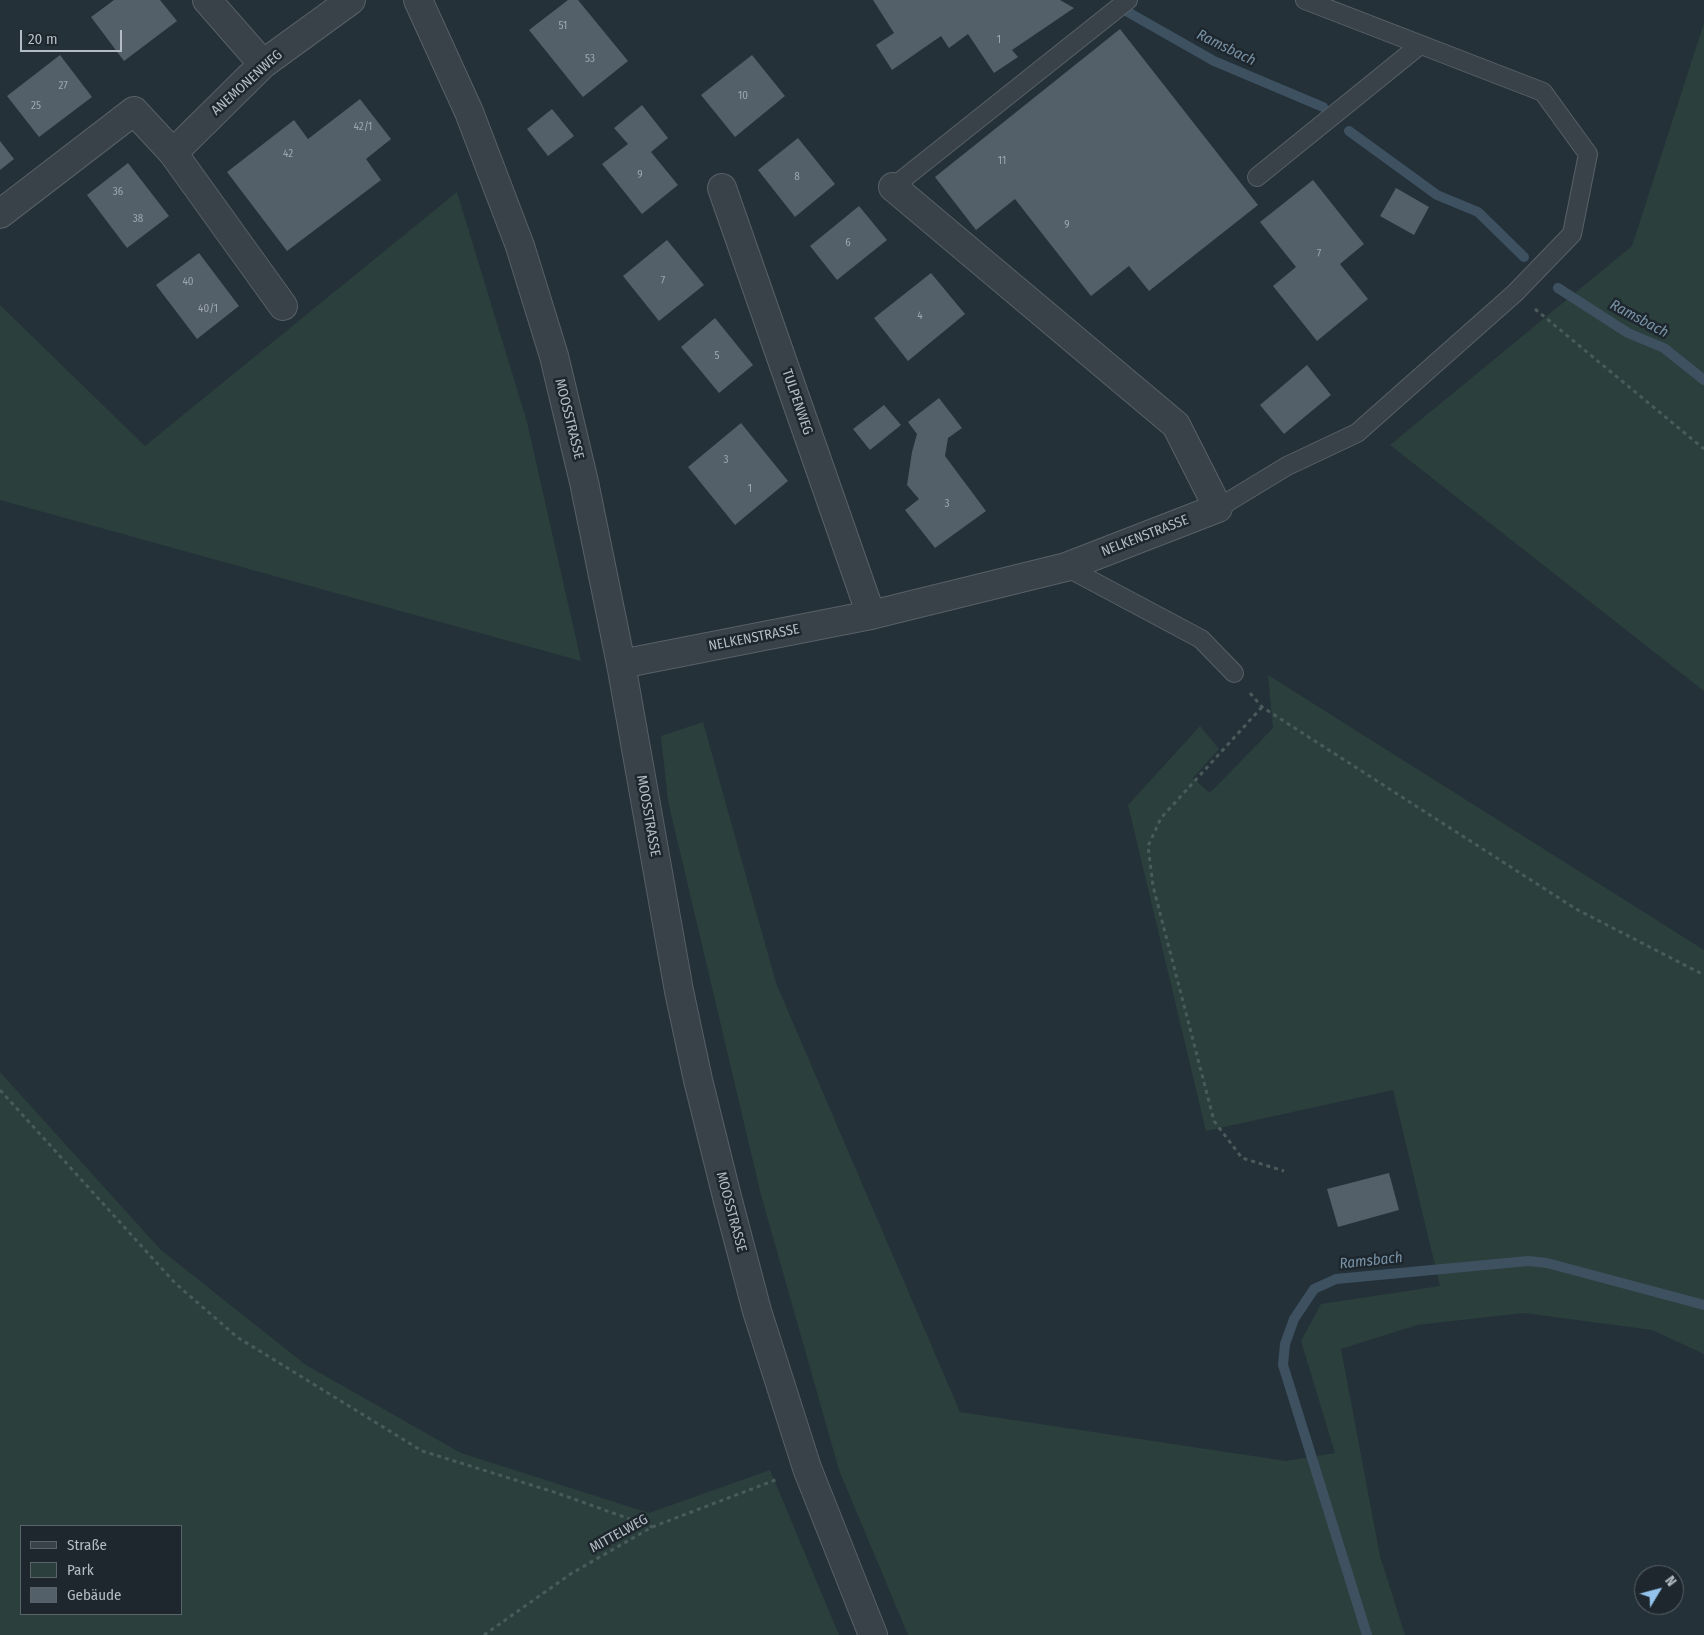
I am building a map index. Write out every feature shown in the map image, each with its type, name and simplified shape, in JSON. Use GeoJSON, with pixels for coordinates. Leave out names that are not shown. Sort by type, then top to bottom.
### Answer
{"type":"FeatureCollection","features":[{"type":"Feature","properties":{"kind":"street"},"geometry":{"type":"LineString","coordinates":[[207,0],[263,64]]}},
{"type":"Feature","properties":{"kind":"street","name":"ANEMONENWEG"},"geometry":{"type":"LineString","coordinates":[[173,153],[263,64],[351,0]]}},
{"type":"Feature","properties":{"kind":"street","name":"MOOSSTRASSE"},"geometry":{"type":"LineString","coordinates":[[418,0],[469,112],[520,246],[554,356],[584,482],[620,664],[679,991],[698,1080],[727,1197],[757,1311],[807,1468],[873,1635]]}},
{"type":"Feature","properties":{"kind":"street"},"geometry":{"type":"LineString","coordinates":[[0,214],[134,111],[173,153],[284,306]]}},
{"type":"Feature","properties":{"kind":"street"},"geometry":{"type":"LineString","coordinates":[[892,187],[1176,425],[1218,508]]}},
{"type":"Feature","properties":{"kind":"street","name":"TULPENWEG"},"geometry":{"type":"LineString","coordinates":[[722,188],[871,615]]}},
{"type":"Feature","properties":{"kind":"street","name":"NELKENSTRASSE"},"geometry":{"type":"LineString","coordinates":[[620,664],[871,615],[1066,567],[1218,508]]}},
{"type":"Feature","properties":{"kind":"lane"},"geometry":{"type":"LineString","coordinates":[[892,187],[1128,0]]}},
{"type":"Feature","properties":{"kind":"lane"},"geometry":{"type":"LineString","coordinates":[[1218,508],[1287,466],[1357,433],[1515,293],[1572,234],[1588,154],[1542,92],[1305,0]]}},
{"type":"Feature","properties":{"kind":"lane"},"geometry":{"type":"LineString","coordinates":[[1257,177],[1420,45]]}},
{"type":"Feature","properties":{"kind":"lane"},"geometry":{"type":"LineString","coordinates":[[1066,567],[1201,639],[1234,673]]}},
{"type":"Feature","properties":{"kind":"path"},"geometry":{"type":"LineString","coordinates":[[1515,293],[1704,449]]}},
{"type":"Feature","properties":{"kind":"path"},"geometry":{"type":"LineString","coordinates":[[1234,673],[1262,707],[1576,909],[1704,975]]}},
{"type":"Feature","properties":{"kind":"path"},"geometry":{"type":"LineString","coordinates":[[1262,707],[1161,818],[1148,846],[1153,886],[1214,1122],[1242,1158],[1284,1171]]}},
{"type":"Feature","properties":{"kind":"path"},"geometry":{"type":"LineString","coordinates":[[0,1090],[175,1283],[237,1337],[422,1451],[557,1493],[652,1527]]}},
{"type":"Feature","properties":{"kind":"path","name":"MITTELWEG"},"geometry":{"type":"LineString","coordinates":[[484,1635],[572,1573],[652,1527],[779,1479]]}},
{"type":"Feature","properties":{"kind":"green space"},"geometry":{"type":"Polygon","coordinates":[[[1704,23],[1704,691],[1390,445],[1632,246],[1704,23]]]}},
{"type":"Feature","properties":{"kind":"green space"},"geometry":{"type":"Polygon","coordinates":[[[457,192],[527,422],[581,661],[0,500],[0,305],[145,446],[457,192]]]}},
{"type":"Feature","properties":{"kind":"green space"},"geometry":{"type":"Polygon","coordinates":[[[1268,675],[1704,950],[1704,1354],[1652,1330],[1524,1313],[1417,1325],[1341,1349],[1380,1556],[1405,1635],[908,1635],[839,1470],[761,1195],[668,801],[661,736],[703,722],[776,983],[960,1412],[1286,1461],[1335,1453],[1301,1341],[1321,1304],[1440,1286],[1393,1090],[1206,1131],[1128,805],[1200,726],[1219,749],[1193,778],[1210,793],[1273,728],[1268,675]]]}},
{"type":"Feature","properties":{"kind":"green space"},"geometry":{"type":"Polygon","coordinates":[[[0,1072],[161,1250],[306,1365],[461,1453],[649,1513],[770,1470],[839,1635],[0,1635],[0,1072]]]}},
{"type":"Feature","properties":{"kind":"building"},"geometry":{"type":"Polygon","coordinates":[[[114,0],[160,0],[177,21],[124,61],[91,17],[114,0]]]}},
{"type":"Feature","properties":{"kind":"building"},"geometry":{"type":"Polygon","coordinates":[[[568,0],[578,0],[628,61],[583,97],[529,30],[568,0]]]}},
{"type":"Feature","properties":{"kind":"building"},"geometry":{"type":"Polygon","coordinates":[[[873,0],[1060,0],[1074,8],[1012,50],[1018,57],[994,73],[968,34],[949,48],[941,36],[892,70],[876,45],[894,33],[873,0]]]}},
{"type":"Feature","properties":{"kind":"building"},"geometry":{"type":"Polygon","coordinates":[[[1120,29],[1258,205],[1149,291],[1129,266],[1091,296],[1015,199],[976,230],[935,177],[1120,29]]]}},
{"type":"Feature","properties":{"kind":"building"},"geometry":{"type":"Polygon","coordinates":[[[60,55],[92,97],[39,137],[7,96],[60,55]]]}},
{"type":"Feature","properties":{"kind":"building"},"geometry":{"type":"Polygon","coordinates":[[[752,55],[785,96],[735,137],[701,95],[752,55]]]}},
{"type":"Feature","properties":{"kind":"building"},"geometry":{"type":"Polygon","coordinates":[[[360,99],[391,139],[366,159],[381,180],[287,251],[227,172],[294,120],[308,139],[360,99]]]}},
{"type":"Feature","properties":{"kind":"building"},"geometry":{"type":"Polygon","coordinates":[[[642,105],[668,138],[651,152],[678,185],[642,214],[602,164],[628,144],[614,128],[642,105]]]}},
{"type":"Feature","properties":{"kind":"building"},"geometry":{"type":"Polygon","coordinates":[[[552,109],[574,136],[548,156],[527,129],[552,109]]]}},
{"type":"Feature","properties":{"kind":"building"},"geometry":{"type":"Polygon","coordinates":[[[798,138],[835,184],[795,217],[758,170],[798,138]]]}},
{"type":"Feature","properties":{"kind":"building"},"geometry":{"type":"Polygon","coordinates":[[[0,141],[14,159],[0,170],[0,141]]]}},
{"type":"Feature","properties":{"kind":"building"},"geometry":{"type":"Polygon","coordinates":[[[128,163],[169,216],[127,248],[87,195],[128,163]]]}},
{"type":"Feature","properties":{"kind":"building"},"geometry":{"type":"Polygon","coordinates":[[[1313,180],[1364,244],[1340,264],[1368,299],[1317,341],[1273,286],[1296,267],[1260,222],[1313,180]]]}},
{"type":"Feature","properties":{"kind":"building"},"geometry":{"type":"Polygon","coordinates":[[[1396,188],[1429,207],[1414,235],[1380,216],[1396,188]]]}},
{"type":"Feature","properties":{"kind":"building"},"geometry":{"type":"Polygon","coordinates":[[[859,206],[887,240],[837,280],[810,246],[859,206]]]}},
{"type":"Feature","properties":{"kind":"building"},"geometry":{"type":"Polygon","coordinates":[[[667,240],[704,285],[659,321],[623,276],[667,240]]]}},
{"type":"Feature","properties":{"kind":"building"},"geometry":{"type":"Polygon","coordinates":[[[199,253],[239,306],[197,339],[156,285],[199,253]]]}},
{"type":"Feature","properties":{"kind":"building"},"geometry":{"type":"Polygon","coordinates":[[[931,273],[965,314],[908,361],[874,318],[931,273]]]}},
{"type":"Feature","properties":{"kind":"building"},"geometry":{"type":"Polygon","coordinates":[[[715,318],[753,365],[719,393],[681,347],[715,318]]]}},
{"type":"Feature","properties":{"kind":"building"},"geometry":{"type":"Polygon","coordinates":[[[1307,365],[1331,395],[1284,434],[1260,405],[1307,365]]]}},
{"type":"Feature","properties":{"kind":"building"},"geometry":{"type":"Polygon","coordinates":[[[939,398],[962,428],[948,438],[945,456],[986,511],[935,548],[905,510],[919,499],[907,485],[917,434],[908,422],[939,398]]]}},
{"type":"Feature","properties":{"kind":"building"},"geometry":{"type":"Polygon","coordinates":[[[884,405],[901,425],[870,450],[853,429],[884,405]]]}},
{"type":"Feature","properties":{"kind":"building"},"geometry":{"type":"Polygon","coordinates":[[[741,423],[788,481],[735,525],[688,467],[741,423]]]}},
{"type":"Feature","properties":{"kind":"building"},"geometry":{"type":"Polygon","coordinates":[[[1389,1173],[1399,1210],[1338,1227],[1327,1189],[1389,1173]]]}},
{"type":"Feature","properties":{"kind":"waterway","name":"Ramsbach"},"geometry":{"type":"LineString","coordinates":[[1119,7],[1214,61],[1323,107]]}},
{"type":"Feature","properties":{"kind":"waterway","name":"Ramsbach"},"geometry":{"type":"LineString","coordinates":[[1349,131],[1437,195],[1478,212],[1524,257]]}},
{"type":"Feature","properties":{"kind":"waterway","name":"Ramsbach"},"geometry":{"type":"LineString","coordinates":[[1558,288],[1628,333],[1664,348],[1704,380]]}},
{"type":"Feature","properties":{"kind":"waterway","name":"Ramsbach"},"geometry":{"type":"LineString","coordinates":[[1367,1635],[1283,1365],[1285,1344],[1294,1319],[1314,1289],[1336,1279],[1528,1261],[1547,1263],[1704,1305]]}}]}
